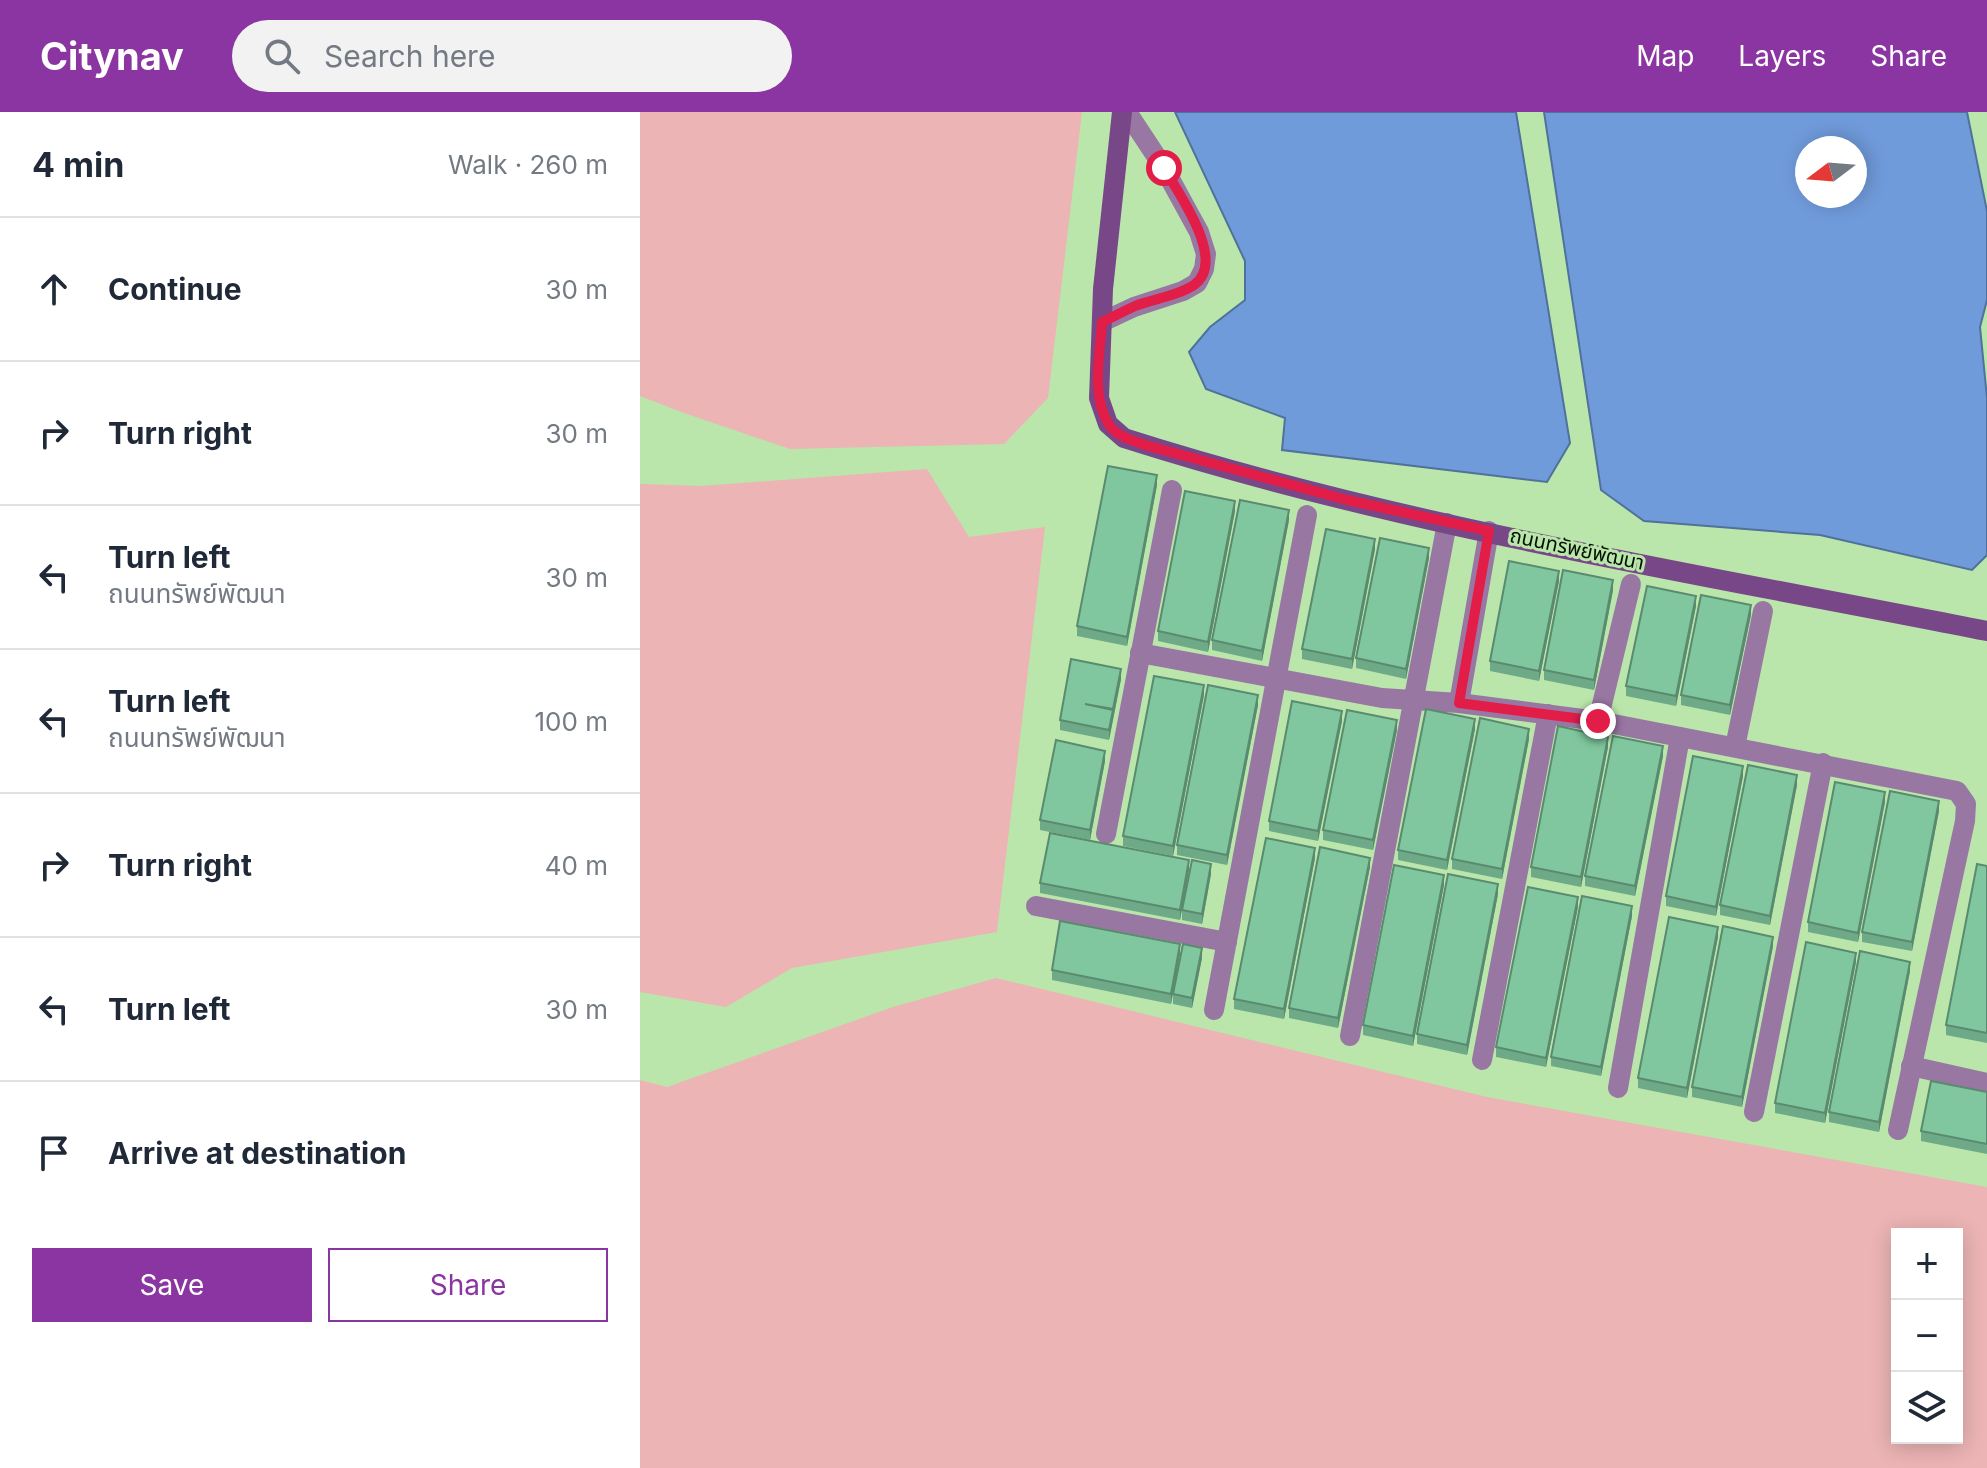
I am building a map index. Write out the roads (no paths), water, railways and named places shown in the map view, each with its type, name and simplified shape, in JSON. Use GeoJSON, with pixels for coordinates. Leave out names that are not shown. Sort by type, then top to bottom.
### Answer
{"type":"FeatureCollection","features":[{"type":"Feature","properties":{"kind":"street","name":"ถนนทรัพย์พัฒนา"},"geometry":{"type":"LineString","coordinates":[[1124,112],[1102,322],[1099,398],[1108,424],[1124,438],[1347,500],[1447,523],[1987,631]]}},
{"type":"Feature","properties":{"kind":"street"},"geometry":{"type":"LineString","coordinates":[[1102,322],[1197,283],[1204,269],[1206,254],[1199,232],[1164,168],[1124,112]]}},
{"type":"Feature","properties":{"kind":"street"},"geometry":{"type":"LineString","coordinates":[[1106,834],[1172,490]]}},
{"type":"Feature","properties":{"kind":"street"},"geometry":{"type":"LineString","coordinates":[[1214,1010],[1307,515]]}},
{"type":"Feature","properties":{"kind":"street"},"geometry":{"type":"LineString","coordinates":[[1350,1036],[1447,523]]}},
{"type":"Feature","properties":{"kind":"street"},"geometry":{"type":"LineString","coordinates":[[1459,703],[1489,531]]}},
{"type":"Feature","properties":{"kind":"street"},"geometry":{"type":"LineString","coordinates":[[1598,721],[1631,584]]}},
{"type":"Feature","properties":{"kind":"street"},"geometry":{"type":"LineString","coordinates":[[1735,747],[1763,611]]}},
{"type":"Feature","properties":{"kind":"street"},"geometry":{"type":"LineString","coordinates":[[1140,653],[1382,698],[1459,703],[1598,721],[1957,791],[1966,804],[1965,821],[1898,1130]]}},
{"type":"Feature","properties":{"kind":"street"},"geometry":{"type":"LineString","coordinates":[[1482,1060],[1548,714]]}},
{"type":"Feature","properties":{"kind":"street"},"geometry":{"type":"LineString","coordinates":[[1618,1088],[1680,737]]}},
{"type":"Feature","properties":{"kind":"street"},"geometry":{"type":"LineString","coordinates":[[1754,1112],[1823,763]]}},
{"type":"Feature","properties":{"kind":"street"},"geometry":{"type":"LineString","coordinates":[[1036,906],[1227,942]]}},
{"type":"Feature","properties":{"kind":"street"},"geometry":{"type":"LineString","coordinates":[[1911,1066],[1987,1083]]}},
{"type":"Feature","properties":{"kind":"water"},"geometry":{"type":"Polygon","coordinates":[[[1175,112],[1516,112],[1570,443],[1547,482],[1282,450],[1285,418],[1206,389],[1189,352],[1210,327],[1245,300],[1245,261],[1175,112]]]}},
{"type":"Feature","properties":{"kind":"water"},"geometry":{"type":"Polygon","coordinates":[[[1544,112],[1967,112],[1987,211],[1987,300],[1980,327],[1987,398],[1987,555],[1972,570],[1820,535],[1644,521],[1601,490],[1544,112]]]}}]}
